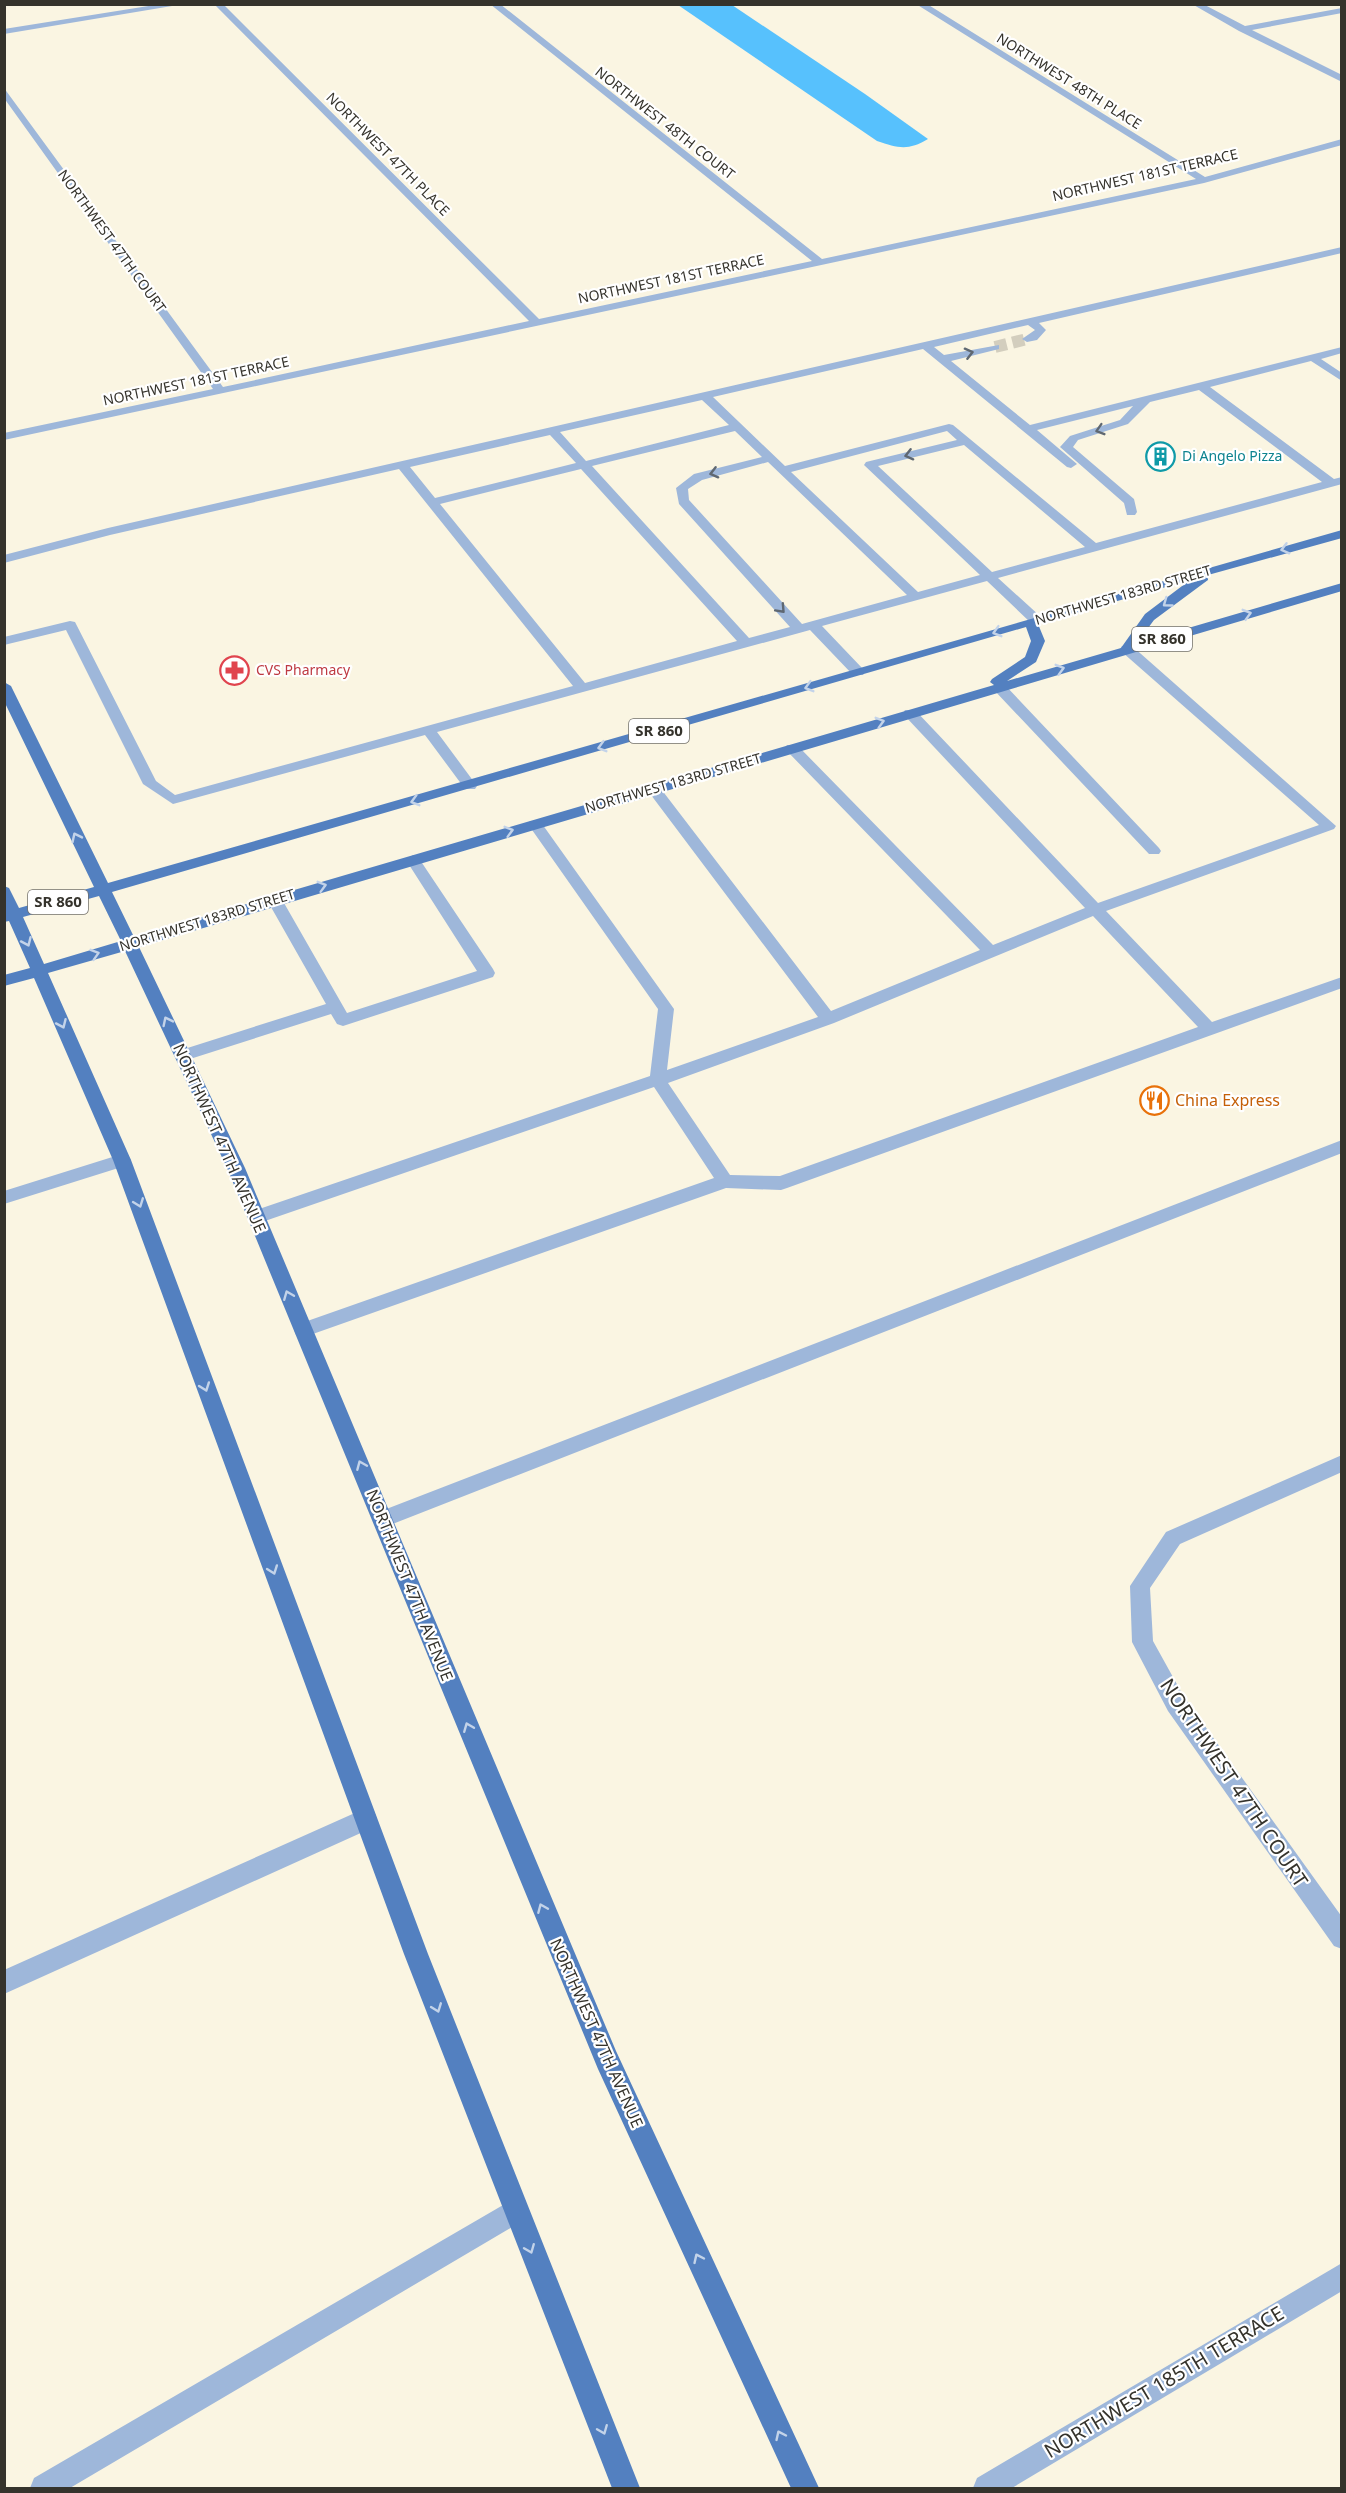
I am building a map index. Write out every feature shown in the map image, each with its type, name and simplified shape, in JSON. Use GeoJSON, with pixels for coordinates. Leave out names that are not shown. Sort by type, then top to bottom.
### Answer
{"type":"FeatureCollection","features":[{"type":"Feature","properties":{"kind":"main road","name":"NORTHWEST 183RD STREET"},"geometry":{"type":"LineString","coordinates":[[9,916],[470,786],[1341,534]]}},
{"type":"Feature","properties":{"kind":"main road"},"geometry":{"type":"LineString","coordinates":[[1127,649],[1134,633],[1149,616],[1214,569]]}},
{"type":"Feature","properties":{"kind":"main road","name":"NORTHWEST 183RD STREET"},"geometry":{"type":"LineString","coordinates":[[4,981],[1341,587]]}},
{"type":"Feature","properties":{"kind":"main road"},"geometry":{"type":"LineString","coordinates":[[983,691],[1031,658],[1038,641],[1034,621]]}},
{"type":"Feature","properties":{"kind":"main road","name":"NORTHWEST 47TH AVENUE"},"geometry":{"type":"LineString","coordinates":[[4,686],[184,1055],[256,1217],[502,1813],[607,2060],[805,2488]]}},
{"type":"Feature","properties":{"kind":"main road"},"geometry":{"type":"LineString","coordinates":[[4,891],[9,916],[39,970],[122,1160],[416,1954],[515,2211],[627,2483]]}},
{"type":"Feature","properties":{"kind":"street"},"geometry":{"type":"LineString","coordinates":[[4,32],[180,4]]}},
{"type":"Feature","properties":{"kind":"street","name":"NORTHWEST 47TH PLACE"},"geometry":{"type":"LineString","coordinates":[[218,4],[538,324]]}},
{"type":"Feature","properties":{"kind":"street","name":"NORTHWEST 48TH COURT"},"geometry":{"type":"LineString","coordinates":[[494,4],[820,262]]}},
{"type":"Feature","properties":{"kind":"street","name":"NORTHWEST 48TH PLACE"},"geometry":{"type":"LineString","coordinates":[[920,4],[1204,180]]}},
{"type":"Feature","properties":{"kind":"street"},"geometry":{"type":"LineString","coordinates":[[1196,4],[1341,80]]}},
{"type":"Feature","properties":{"kind":"street"},"geometry":{"type":"LineString","coordinates":[[1242,29],[1341,10]]}},
{"type":"Feature","properties":{"kind":"street","name":"NORTHWEST 47TH COURT"},"geometry":{"type":"LineString","coordinates":[[4,91],[219,391]]}},
{"type":"Feature","properties":{"kind":"street","name":"NORTHWEST 181ST TERRACE"},"geometry":{"type":"LineString","coordinates":[[4,437],[1204,180],[1341,142]]}},
{"type":"Feature","properties":{"kind":"street"},"geometry":{"type":"LineString","coordinates":[[4,559],[108,532],[1341,250]]}},
{"type":"Feature","properties":{"kind":"street"},"geometry":{"type":"LineString","coordinates":[[1027,339],[1033,338],[1041,330],[1030,321]]}},
{"type":"Feature","properties":{"kind":"street"},"geometry":{"type":"LineString","coordinates":[[925,345],[1155,531]]}},
{"type":"Feature","properties":{"kind":"street"},"geometry":{"type":"LineString","coordinates":[[943,359],[995,347]]}},
{"type":"Feature","properties":{"kind":"street"},"geometry":{"type":"LineString","coordinates":[[1028,429],[1341,350]]}},
{"type":"Feature","properties":{"kind":"street"},"geometry":{"type":"LineString","coordinates":[[1311,357],[1341,378]]}},
{"type":"Feature","properties":{"kind":"street"},"geometry":{"type":"LineString","coordinates":[[1201,386],[1337,481]]}},
{"type":"Feature","properties":{"kind":"street"},"geometry":{"type":"LineString","coordinates":[[705,396],[916,597]]}},
{"type":"Feature","properties":{"kind":"street"},"geometry":{"type":"LineString","coordinates":[[1131,512],[1130,502],[1066,447],[1074,438],[1124,422],[1148,399]]}},
{"type":"Feature","properties":{"kind":"street"},"geometry":{"type":"LineString","coordinates":[[432,502],[737,427]]}},
{"type":"Feature","properties":{"kind":"street"},"geometry":{"type":"LineString","coordinates":[[783,470],[949,427],[1094,548]]}},
{"type":"Feature","properties":{"kind":"street"},"geometry":{"type":"LineString","coordinates":[[552,430],[746,643]]}},
{"type":"Feature","properties":{"kind":"street"},"geometry":{"type":"LineString","coordinates":[[966,441],[870,465],[1034,621]]}},
{"type":"Feature","properties":{"kind":"street"},"geometry":{"type":"LineString","coordinates":[[771,458],[698,477],[682,488],[683,501],[806,627],[858,672]]}},
{"type":"Feature","properties":{"kind":"street"},"geometry":{"type":"LineString","coordinates":[[402,465],[582,688]]}},
{"type":"Feature","properties":{"kind":"street"},"geometry":{"type":"LineString","coordinates":[[4,641],[70,625],[150,784],[173,800],[1337,481]]}},
{"type":"Feature","properties":{"kind":"street"},"geometry":{"type":"LineString","coordinates":[[1127,649],[1335,824]]}},
{"type":"Feature","properties":{"kind":"street"},"geometry":{"type":"LineString","coordinates":[[999,687],[1154,851]]}},
{"type":"Feature","properties":{"kind":"street"},"geometry":{"type":"LineString","coordinates":[[910,713],[1210,1030]]}},
{"type":"Feature","properties":{"kind":"street"},"geometry":{"type":"LineString","coordinates":[[428,730],[470,786]]}},
{"type":"Feature","properties":{"kind":"street"},"geometry":{"type":"LineString","coordinates":[[792,748],[991,952]]}},
{"type":"Feature","properties":{"kind":"street"},"geometry":{"type":"LineString","coordinates":[[653,788],[828,1019]]}},
{"type":"Feature","properties":{"kind":"street"},"geometry":{"type":"LineString","coordinates":[[535,824],[666,1009],[658,1080],[724,1181]]}},
{"type":"Feature","properties":{"kind":"street"},"geometry":{"type":"LineString","coordinates":[[256,1217],[658,1080],[828,1019],[1096,909],[1335,824]]}},
{"type":"Feature","properties":{"kind":"street"},"geometry":{"type":"LineString","coordinates":[[275,900],[343,1020],[487,973],[413,860]]}},
{"type":"Feature","properties":{"kind":"street"},"geometry":{"type":"LineString","coordinates":[[303,1330],[724,1181],[781,1183],[1341,982]]}},
{"type":"Feature","properties":{"kind":"street"},"geometry":{"type":"LineString","coordinates":[[184,1055],[334,1007]]}},
{"type":"Feature","properties":{"kind":"street"},"geometry":{"type":"LineString","coordinates":[[383,1520],[1341,1146]]}},
{"type":"Feature","properties":{"kind":"street"},"geometry":{"type":"LineString","coordinates":[[4,1198],[122,1160]]}},
{"type":"Feature","properties":{"kind":"street","name":"NORTHWEST 47TH COURT"},"geometry":{"type":"LineString","coordinates":[[1341,1463],[1173,1538],[1140,1586],[1143,1642],[1176,1704],[1341,1938]]}},
{"type":"Feature","properties":{"kind":"street"},"geometry":{"type":"LineString","coordinates":[[4,1982],[366,1819]]}},
{"type":"Feature","properties":{"kind":"street"},"geometry":{"type":"LineString","coordinates":[[44,2488],[515,2211]]}},
{"type":"Feature","properties":{"kind":"street","name":"NORTHWEST 185TH TERRACE"},"geometry":{"type":"LineString","coordinates":[[987,2488],[1341,2276]]}},
{"type":"Feature","properties":{"kind":"water"},"geometry":{"type":"Polygon","coordinates":[[[678,5],[732,5],[928,139],[909,147],[877,141],[678,5]]]}},
{"type":"Feature","properties":{"kind":"tunnel"},"geometry":{"type":"LineString","coordinates":[[995,347],[1027,339]]}},
{"type":"Feature","properties":{"kind":"place","name":"Di Angelo Pizza"},"geometry":{"type":"Point","coordinates":[1161,456]}},
{"type":"Feature","properties":{"kind":"place","name":"CVS Pharmacy"},"geometry":{"type":"Point","coordinates":[235,670]}},
{"type":"Feature","properties":{"kind":"place","name":"China Express"},"geometry":{"type":"Point","coordinates":[1154,1100]}}]}
